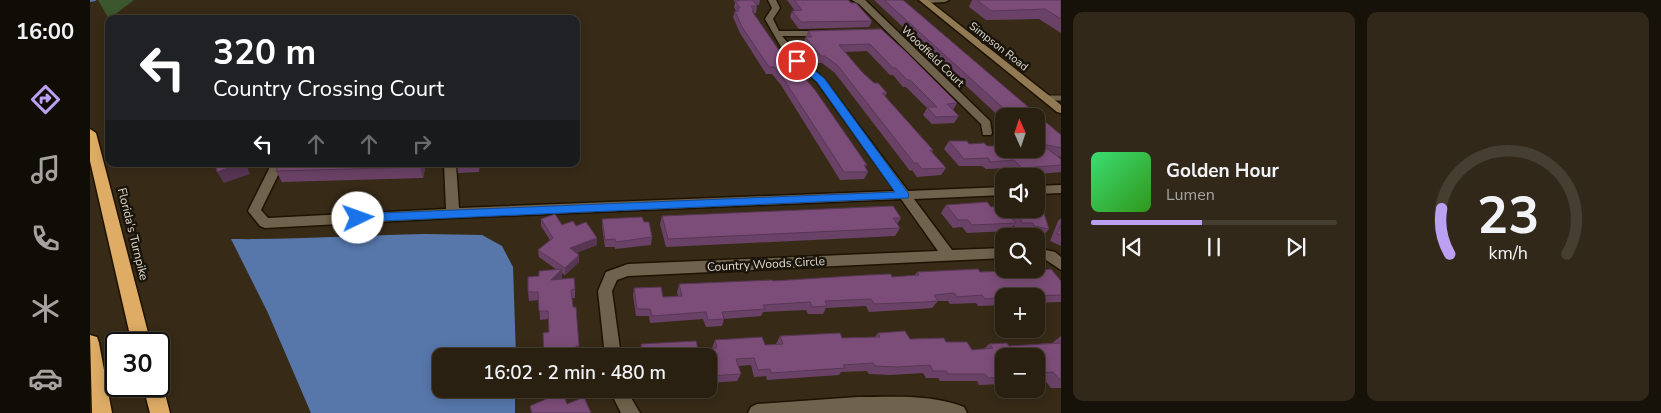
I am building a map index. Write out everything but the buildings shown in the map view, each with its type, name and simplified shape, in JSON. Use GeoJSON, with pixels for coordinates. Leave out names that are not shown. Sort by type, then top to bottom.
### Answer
{"type":"FeatureCollection","features":[{"type":"Feature","properties":{"kind":"highway","name":"Florida's Turnpike"},"geometry":{"type":"LineString","coordinates":[[91,139],[139,332]]}},
{"type":"Feature","properties":{"kind":"highway"},"geometry":{"type":"LineString","coordinates":[[90,343],[102,413]]}},
{"type":"Feature","properties":{"kind":"highway"},"geometry":{"type":"LineString","coordinates":[[156,397],[160,413]]}},
{"type":"Feature","properties":{"kind":"main road","name":"Simpson Road"},"geometry":{"type":"LineString","coordinates":[[923,0],[1061,110]]}},
{"type":"Feature","properties":{"kind":"street"},"geometry":{"type":"LineString","coordinates":[[772,0],[776,8],[769,19],[777,34],[797,61],[820,80],[949,256]]}},
{"type":"Feature","properties":{"kind":"street","name":"Woodfield Court"},"geometry":{"type":"LineString","coordinates":[[856,0],[862,2],[887,32],[986,123],[987,133]]}},
{"type":"Feature","properties":{"kind":"street"},"geometry":{"type":"LineString","coordinates":[[923,0],[945,0]]}},
{"type":"Feature","properties":{"kind":"street"},"geometry":{"type":"LineString","coordinates":[[777,34],[835,33]]}},
{"type":"Feature","properties":{"kind":"street"},"geometry":{"type":"LineString","coordinates":[[275,167],[254,211],[265,223],[452,213],[995,191]]}},
{"type":"Feature","properties":{"kind":"street"},"geometry":{"type":"LineString","coordinates":[[450,167],[453,196],[452,213]]}},
{"type":"Feature","properties":{"kind":"street"},"geometry":{"type":"LineString","coordinates":[[1045,189],[1061,188]]}},
{"type":"Feature","properties":{"kind":"street","name":"Country Woods Circle"},"geometry":{"type":"LineString","coordinates":[[612,348],[605,291],[611,276],[628,270],[995,253]]}},
{"type":"Feature","properties":{"kind":"street"},"geometry":{"type":"LineString","coordinates":[[1045,255],[1050,256],[1061,265]]}},
{"type":"Feature","properties":{"kind":"street"},"geometry":{"type":"LineString","coordinates":[[622,398],[631,413]]}},
{"type":"Feature","properties":{"kind":"street"},"geometry":{"type":"LineString","coordinates":[[757,413],[874,405],[934,408],[958,413]]}},
{"type":"Feature","properties":{"kind":"lane"},"geometry":{"type":"LineString","coordinates":[[1047,98],[1061,98]]}},
{"type":"Feature","properties":{"kind":"green space"},"geometry":{"type":"Polygon","coordinates":[[[98,0],[134,0],[114,15],[107,15],[98,0]]]}},
{"type":"Feature","properties":{"kind":"water"},"geometry":{"type":"Polygon","coordinates":[[[425,234],[482,235],[502,246],[513,267],[516,348],[432,348],[432,398],[515,398],[515,413],[311,413],[268,313],[231,239],[425,234]]]}},
{"type":"Feature","properties":{"kind":"waterway"},"geometry":{"type":"LineString","coordinates":[[90,1],[95,0]]}},
{"type":"Feature","properties":{"kind":"route"},"geometry":{"type":"LineString","coordinates":[[358,218],[904,196],[820,80],[797,61]]}}]}
